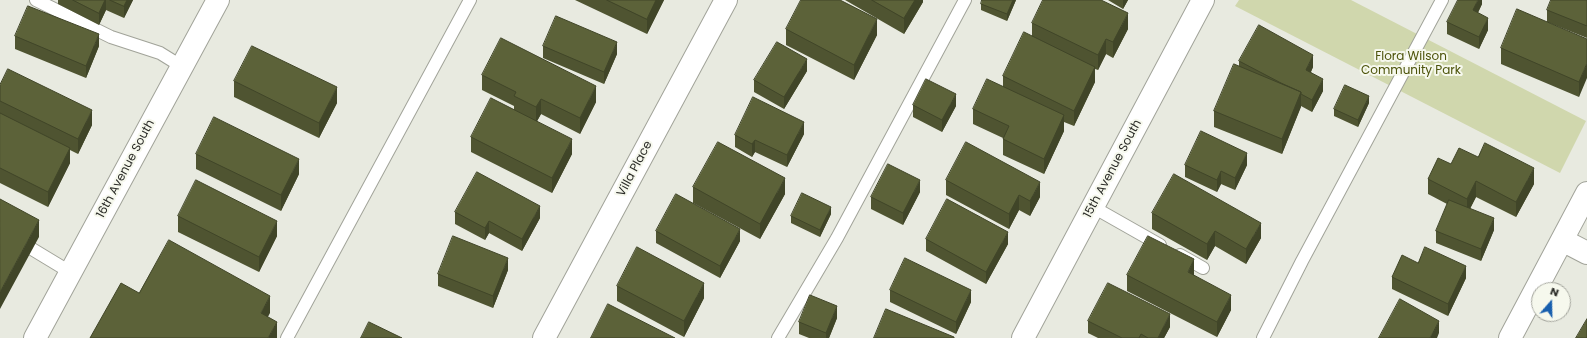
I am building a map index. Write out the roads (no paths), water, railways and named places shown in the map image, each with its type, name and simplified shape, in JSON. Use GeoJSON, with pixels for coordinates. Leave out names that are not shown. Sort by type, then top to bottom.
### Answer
{"type":"FeatureCollection","features":[{"type":"Feature","properties":{"kind":"street","name":"16th Avenue South"},"geometry":{"type":"LineString","coordinates":[[35,338],[218,0]]}},
{"type":"Feature","properties":{"kind":"street","name":"Villa Place"},"geometry":{"type":"LineString","coordinates":[[544,338],[726,0]]}},
{"type":"Feature","properties":{"kind":"street","name":"15th Avenue South"},"geometry":{"type":"LineString","coordinates":[[1023,338],[1203,0]]}},
{"type":"Feature","properties":{"kind":"street"},"geometry":{"type":"LineString","coordinates":[[1510,338],[1587,193]]}},
{"type":"Feature","properties":{"kind":"street"},"geometry":{"type":"LineString","coordinates":[[1562,240],[1587,253]]}},
{"type":"Feature","properties":{"kind":"lane"},"geometry":{"type":"LineString","coordinates":[[36,0],[111,37],[160,53],[181,66]]}},
{"type":"Feature","properties":{"kind":"lane"},"geometry":{"type":"LineString","coordinates":[[287,338],[470,0]]}},
{"type":"Feature","properties":{"kind":"lane"},"geometry":{"type":"LineString","coordinates":[[778,338],[837,238],[965,0]]}},
{"type":"Feature","properties":{"kind":"lane"},"geometry":{"type":"LineString","coordinates":[[1264,338],[1302,261],[1442,0]]}},
{"type":"Feature","properties":{"kind":"lane"},"geometry":{"type":"LineString","coordinates":[[1093,207],[1203,268]]}},
{"type":"Feature","properties":{"kind":"lane"},"geometry":{"type":"LineString","coordinates":[[32,250],[70,272]]}},
{"type":"Feature","properties":{"kind":"park label","name":"Flora Wilson Community Park"},"geometry":{"type":"Point","coordinates":[1411,64]}}]}
